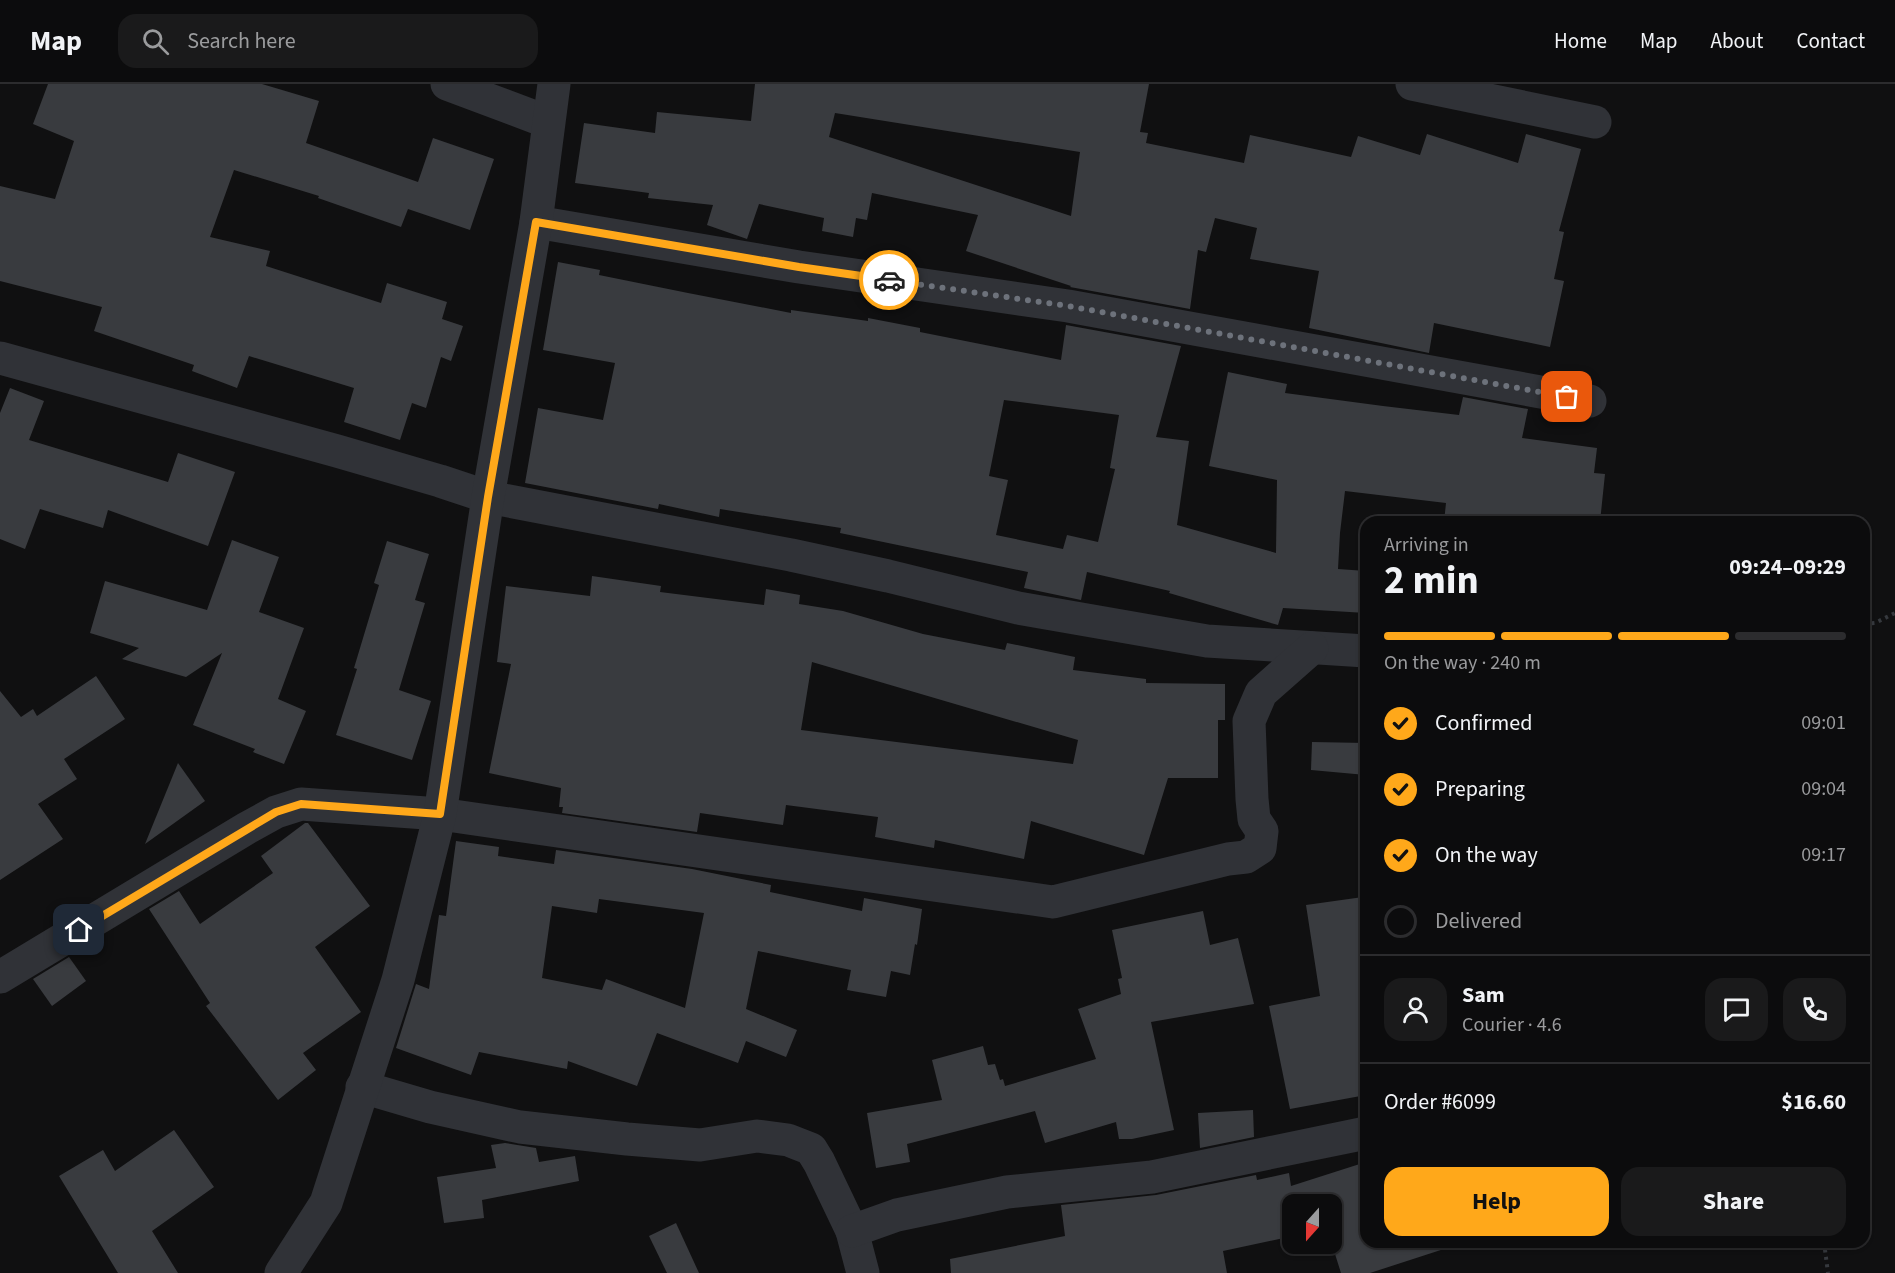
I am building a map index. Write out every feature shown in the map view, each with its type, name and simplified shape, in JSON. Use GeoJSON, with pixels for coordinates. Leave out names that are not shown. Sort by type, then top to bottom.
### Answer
{"type":"FeatureCollection","features":[{"type":"Feature","properties":{"kind":"street"},"geometry":{"type":"LineString","coordinates":[[447,84],[548,122]]}},
{"type":"Feature","properties":{"kind":"street"},"geometry":{"type":"LineString","coordinates":[[281,1273],[326,1203],[398,980],[440,814],[488,497],[536,222],[554,84]]}},
{"type":"Feature","properties":{"kind":"street"},"geometry":{"type":"LineString","coordinates":[[1412,84],[1595,122]]}},
{"type":"Feature","properties":{"kind":"street"},"geometry":{"type":"LineString","coordinates":[[536,222],[799,267],[1068,306],[1590,401]]}},
{"type":"Feature","properties":{"kind":"street"},"geometry":{"type":"LineString","coordinates":[[1,362],[337,451],[488,497],[791,555],[1018,608],[1207,641],[1360,651]]}},
{"type":"Feature","properties":{"kind":"street"},"geometry":{"type":"LineString","coordinates":[[0,977],[276,812],[301,804],[440,814],[1053,903],[1228,859],[1246,858],[1260,848],[1263,831],[1254,819],[1249,721],[1262,693],[1312,648]]}},
{"type":"Feature","properties":{"kind":"street"},"geometry":{"type":"LineString","coordinates":[[362,1087],[430,1107],[520,1127],[700,1144],[757,1136],[788,1140],[811,1149],[852,1232],[863,1273]]}},
{"type":"Feature","properties":{"kind":"street"},"geometry":{"type":"LineString","coordinates":[[852,1232],[897,1215],[1007,1192],[1152,1177],[1360,1134]]}},
{"type":"Feature","properties":{"kind":"path"},"geometry":{"type":"LineString","coordinates":[[1870,623],[1895,613]]}},
{"type":"Feature","properties":{"kind":"path"},"geometry":{"type":"LineString","coordinates":[[1825,1248],[1828,1273]]}},
{"type":"Feature","properties":{"kind":"building"},"geometry":{"type":"Polygon","coordinates":[[[48,84],[262,84],[319,101],[306,143],[418,182],[433,138],[494,159],[470,230],[408,209],[401,227],[318,198],[319,196],[234,170],[210,237],[270,251],[266,266],[381,303],[387,283],[447,302],[442,319],[463,326],[451,361],[441,357],[426,408],[412,403],[400,440],[344,422],[354,388],[249,356],[237,388],[192,371],[194,365],[94,331],[102,307],[0,281],[0,186],[55,199],[74,141],[33,124],[48,84]]]}},
{"type":"Feature","properties":{"kind":"building"},"geometry":{"type":"Polygon","coordinates":[[[755,84],[1149,84],[1140,132],[1148,133],[1146,143],[1244,163],[1250,135],[1351,157],[1358,136],[1420,155],[1427,134],[1518,163],[1526,134],[1581,149],[1559,231],[1564,232],[1554,279],[1564,281],[1550,347],[1434,323],[1429,353],[1309,328],[1319,271],[1250,259],[1257,228],[1215,218],[1206,252],[1198,250],[1190,309],[1070,287],[966,251],[978,215],[872,193],[867,220],[856,218],[853,237],[822,231],[824,218],[759,204],[747,239],[707,225],[713,205],[648,198],[649,193],[575,183],[584,123],[655,133],[657,112],[751,121],[755,84]],[[835,113],[829,137],[1071,216],[1080,152],[835,113]]]}},
{"type":"Feature","properties":{"kind":"building"},"geometry":{"type":"Polygon","coordinates":[[[558,262],[600,270],[599,275],[688,293],[791,313],[791,310],[868,321],[868,318],[920,328],[920,332],[1061,360],[1066,325],[1181,346],[1156,437],[1189,441],[1177,525],[1276,553],[1277,480],[1209,466],[1228,372],[1287,384],[1285,393],[1383,406],[1459,415],[1463,397],[1528,409],[1522,438],[1597,448],[1594,473],[1605,474],[1601,516],[1445,516],[1446,503],[1345,491],[1338,569],[1360,571],[1360,613],[1283,608],[1278,625],[1169,593],[1170,591],[1087,572],[1081,600],[1024,588],[1028,572],[840,533],[841,528],[720,509],[719,517],[659,504],[658,509],[525,483],[538,408],[603,420],[615,363],[543,350],[558,262]],[[1004,400],[989,476],[1008,480],[996,535],[1063,549],[1067,535],[1098,542],[1115,469],[1110,468],[1119,415],[1004,400]]]}},
{"type":"Feature","properties":{"kind":"building"},"geometry":{"type":"Polygon","coordinates":[[[10,388],[44,401],[29,440],[168,482],[178,453],[235,472],[208,546],[108,510],[103,528],[40,509],[25,549],[0,539],[0,413],[10,388]]]}},
{"type":"Feature","properties":{"kind":"building"},"geometry":{"type":"Polygon","coordinates":[[[232,540],[279,557],[259,612],[304,628],[278,699],[306,711],[284,764],[253,752],[255,749],[193,725],[222,653],[186,677],[122,659],[139,648],[90,633],[105,581],[207,610],[232,540]]]}},
{"type":"Feature","properties":{"kind":"building"},"geometry":{"type":"Polygon","coordinates":[[[387,541],[429,554],[415,600],[425,603],[399,690],[431,701],[412,760],[336,735],[357,669],[354,668],[379,585],[374,583],[387,541]]]}},
{"type":"Feature","properties":{"kind":"building"},"geometry":{"type":"Polygon","coordinates":[[[592,576],[661,586],[660,592],[764,605],[766,589],[800,595],[799,604],[843,611],[923,634],[1005,650],[1007,643],[1075,657],[1073,670],[1146,679],[1146,683],[1225,684],[1225,720],[1218,720],[1218,778],[1168,778],[1144,855],[1031,821],[1024,859],[935,840],[934,848],[875,837],[878,817],[786,805],[783,825],[700,813],[697,832],[562,813],[563,807],[559,807],[561,788],[489,773],[511,664],[497,662],[506,586],[590,596],[592,576]],[[812,662],[801,730],[1073,764],[1078,740],[812,662]]]}},
{"type":"Feature","properties":{"kind":"building"},"geometry":{"type":"Polygon","coordinates":[[[96,676],[125,719],[64,759],[77,779],[38,804],[63,839],[0,880],[0,691],[21,717],[33,709],[37,716],[96,676]]]}},
{"type":"Feature","properties":{"kind":"building"},"geometry":{"type":"Polygon","coordinates":[[[1312,742],[1360,743],[1360,774],[1311,770],[1312,742]]]}},
{"type":"Feature","properties":{"kind":"building"},"geometry":{"type":"Polygon","coordinates":[[[178,763],[205,801],[145,844],[178,763]]]}},
{"type":"Feature","properties":{"kind":"building"},"geometry":{"type":"Polygon","coordinates":[[[308,823],[370,906],[315,947],[361,1012],[303,1053],[316,1070],[278,1100],[206,1006],[210,1003],[149,909],[179,891],[200,924],[273,873],[261,856],[308,823]]]}},
{"type":"Feature","properties":{"kind":"building"},"geometry":{"type":"Polygon","coordinates":[[[456,841],[499,847],[498,856],[554,864],[556,850],[692,869],[771,885],[770,892],[862,911],[864,898],[922,909],[910,975],[891,971],[886,997],[847,990],[851,970],[758,951],[746,1009],[797,1030],[786,1057],[746,1041],[738,1063],[657,1033],[637,1086],[568,1061],[567,1069],[479,1052],[471,1075],[396,1048],[416,984],[429,989],[439,915],[446,916],[456,841]],[[599,899],[597,913],[552,906],[542,978],[602,990],[606,979],[685,1008],[704,913],[599,899]]]}},
{"type":"Feature","properties":{"kind":"building"},"geometry":{"type":"Polygon","coordinates":[[[1360,897],[1360,1096],[1290,1109],[1269,1006],[1320,996],[1306,905],[1360,897]]]}},
{"type":"Feature","properties":{"kind":"building"},"geometry":{"type":"Polygon","coordinates":[[[1203,911],[1210,945],[1238,938],[1254,1004],[1151,1022],[1174,1130],[1132,1139],[1119,1139],[1116,1122],[1045,1143],[1035,1111],[907,1144],[910,1162],[876,1168],[867,1113],[942,1100],[932,1060],[983,1046],[988,1065],[995,1064],[1000,1080],[1003,1079],[1005,1086],[1096,1059],[1078,1009],[1121,994],[1118,979],[1122,978],[1112,930],[1203,911]]]}},
{"type":"Feature","properties":{"kind":"building"},"geometry":{"type":"Polygon","coordinates":[[[69,957],[86,981],[52,1006],[33,979],[69,957]]]}},
{"type":"Feature","properties":{"kind":"building"},"geometry":{"type":"Polygon","coordinates":[[[1253,1110],[1254,1137],[1200,1148],[1198,1113],[1253,1110]]]}},
{"type":"Feature","properties":{"kind":"building"},"geometry":{"type":"Polygon","coordinates":[[[174,1130],[214,1187],[152,1231],[178,1273],[118,1273],[59,1176],[103,1150],[115,1171],[174,1130]]]}},
{"type":"Feature","properties":{"kind":"building"},"geometry":{"type":"Polygon","coordinates":[[[505,1143],[536,1148],[539,1162],[575,1156],[579,1181],[482,1200],[484,1218],[444,1223],[437,1177],[496,1168],[491,1145],[505,1143]]]}},
{"type":"Feature","properties":{"kind":"building"},"geometry":{"type":"Polygon","coordinates":[[[1360,1164],[1360,1248],[1447,1248],[1370,1273],[1341,1273],[1335,1254],[1342,1254],[1342,1194],[1282,1194],[1282,1238],[1223,1251],[1227,1273],[951,1273],[950,1259],[1065,1236],[1061,1205],[1156,1195],[1256,1175],[1257,1180],[1289,1173],[1291,1186],[1360,1164]]]}},
{"type":"Feature","properties":{"kind":"building"},"geometry":{"type":"Polygon","coordinates":[[[676,1223],[699,1273],[667,1273],[649,1236],[676,1223]]]}},
{"type":"Feature","properties":{"kind":"way so far"},"geometry":{"type":"LineString","coordinates":[[889,280],[1068,306],[1567,397]]}},
{"type":"Feature","properties":{"kind":"route"},"geometry":{"type":"LineString","coordinates":[[79,930],[276,812],[301,804],[440,814],[488,497],[536,222],[889,280]]}}]}
